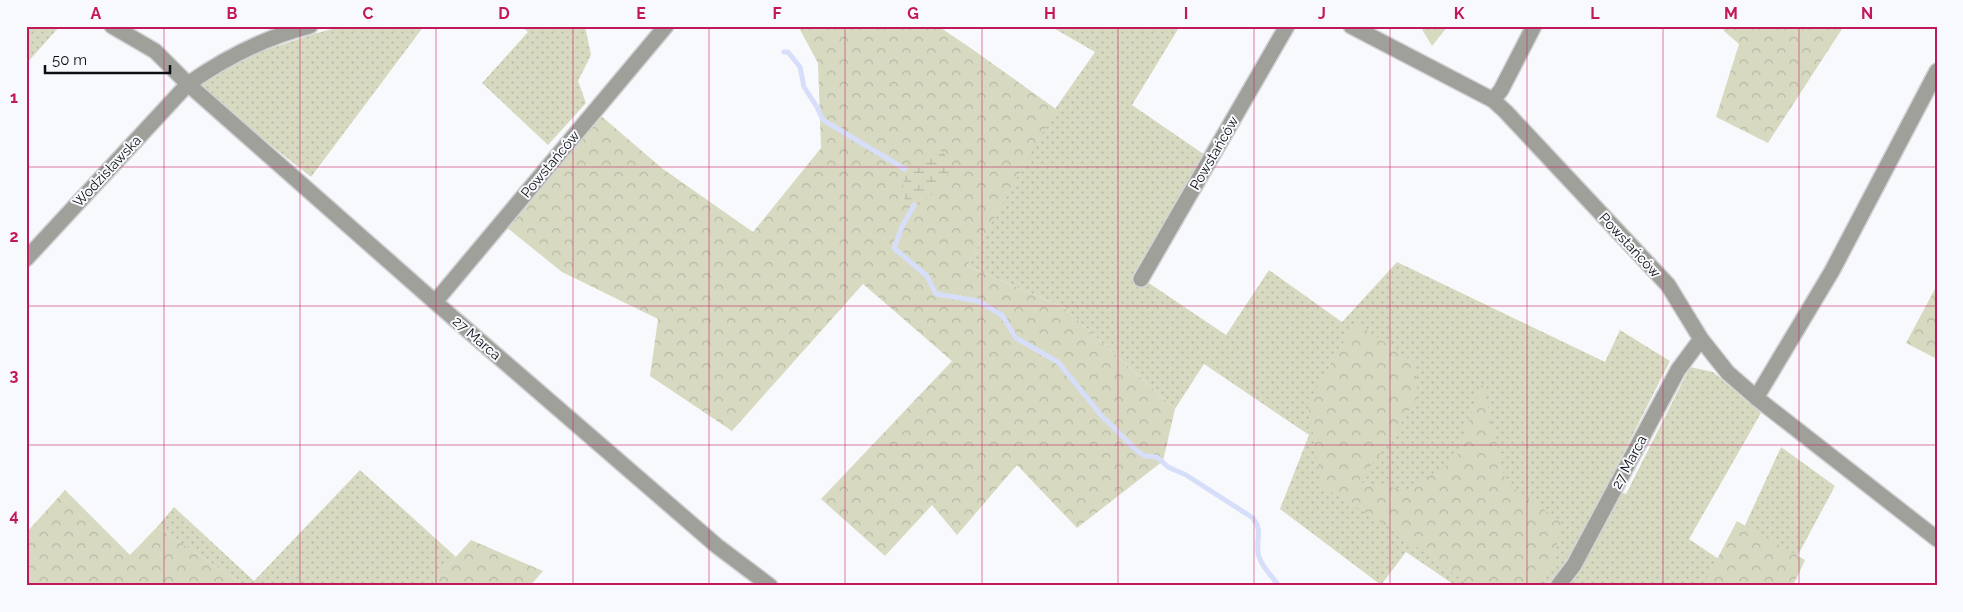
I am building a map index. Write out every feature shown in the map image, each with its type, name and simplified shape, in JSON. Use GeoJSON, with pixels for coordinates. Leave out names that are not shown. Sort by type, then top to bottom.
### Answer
{"type":"FeatureCollection","features":[{"type":"Feature","properties":{"kind":"street"},"geometry":{"type":"LineString","coordinates":[[112,26],[155,51],[188,84],[215,65],[256,44],[310,26]]}},
{"type":"Feature","properties":{"kind":"street","name":"Powstańców"},"geometry":{"type":"LineString","coordinates":[[435,302],[666,26]]}},
{"type":"Feature","properties":{"kind":"street","name":"Powstańców"},"geometry":{"type":"LineString","coordinates":[[1141,279],[1287,26]]}},
{"type":"Feature","properties":{"kind":"street","name":"Powstańców"},"geometry":{"type":"LineString","coordinates":[[1350,26],[1493,100],[1668,285],[1701,339],[1728,373],[1756,398],[1937,539]]}},
{"type":"Feature","properties":{"kind":"street"},"geometry":{"type":"LineString","coordinates":[[1493,100],[1501,90],[1534,26]]}},
{"type":"Feature","properties":{"kind":"street"},"geometry":{"type":"LineString","coordinates":[[1756,398],[1832,271],[1934,77]]}},
{"type":"Feature","properties":{"kind":"street","name":"Wodzisławska"},"geometry":{"type":"LineString","coordinates":[[26,259],[188,84]]}},
{"type":"Feature","properties":{"kind":"street","name":"27 Marca"},"geometry":{"type":"LineString","coordinates":[[188,84],[435,302],[717,546],[770,586]]}},
{"type":"Feature","properties":{"kind":"street","name":"27 Marca"},"geometry":{"type":"LineString","coordinates":[[1558,586],[1574,565],[1678,370],[1701,339]]}},
{"type":"Feature","properties":{"kind":"green space"},"geometry":{"type":"Polygon","coordinates":[[[26,26],[60,26],[26,64],[26,26]]]}},
{"type":"Feature","properties":{"kind":"green space"},"geometry":{"type":"Polygon","coordinates":[[[343,26],[424,26],[311,177],[194,84],[223,64],[343,26]]]}},
{"type":"Feature","properties":{"kind":"green space"},"geometry":{"type":"Polygon","coordinates":[[[521,26],[585,26],[591,55],[578,81],[586,103],[548,145],[482,83],[528,32],[521,26]]]}},
{"type":"Feature","properties":{"kind":"green space"},"geometry":{"type":"Polygon","coordinates":[[[798,26],[938,26],[1056,109],[967,266],[1063,307],[1175,409],[1163,461],[1077,528],[1017,465],[957,535],[932,505],[885,556],[821,499],[952,361],[863,284],[732,431],[650,376],[658,319],[562,272],[506,227],[600,115],[663,169],[753,232],[821,148],[818,63],[798,26]]]}},
{"type":"Feature","properties":{"kind":"green space"},"geometry":{"type":"Polygon","coordinates":[[[1050,26],[1180,26],[1132,105],[1205,155],[1134,273],[1226,335],[1269,270],[1342,322],[1397,262],[1605,362],[1620,330],[1670,361],[1582,535],[1558,573],[1546,586],[1456,586],[1406,552],[1381,585],[1280,509],[1309,435],[1204,364],[1175,409],[1063,307],[967,266],[1055,109],[1095,52],[1050,26]]]}},
{"type":"Feature","properties":{"kind":"green space"},"geometry":{"type":"Polygon","coordinates":[[[1420,26],[1448,26],[1432,46],[1420,26]]]}},
{"type":"Feature","properties":{"kind":"green space"},"geometry":{"type":"Polygon","coordinates":[[[1722,26],[1844,26],[1768,143],[1716,117],[1739,44],[1724,31],[1722,26]]]}},
{"type":"Feature","properties":{"kind":"green space"},"geometry":{"type":"Polygon","coordinates":[[[936,148],[945,155],[949,163],[949,171],[946,178],[932,194],[917,206],[909,204],[905,201],[903,187],[905,169],[914,161],[936,148]]]}},
{"type":"Feature","properties":{"kind":"green space"},"geometry":{"type":"Polygon","coordinates":[[[1937,285],[1937,359],[1906,343],[1937,285]]]}},
{"type":"Feature","properties":{"kind":"green space"},"geometry":{"type":"Polygon","coordinates":[[[1355,322],[1416,364],[1417,397],[1391,440],[1358,482],[1408,490],[1456,459],[1482,383],[1506,483],[1561,522],[1553,566],[1530,586],[1471,586],[1392,529],[1322,486],[1308,404],[1355,322]]]}},
{"type":"Feature","properties":{"kind":"green space"},"geometry":{"type":"Polygon","coordinates":[[[1690,367],[1713,372],[1761,413],[1689,539],[1726,564],[1715,586],[1569,586],[1619,491],[1626,494],[1690,367]]]}},
{"type":"Feature","properties":{"kind":"green space"},"geometry":{"type":"Polygon","coordinates":[[[1781,447],[1835,486],[1792,566],[1740,536],[1781,447]]]}},
{"type":"Feature","properties":{"kind":"green space"},"geometry":{"type":"Polygon","coordinates":[[[360,470],[456,557],[430,586],[245,586],[157,527],[174,507],[254,581],[360,470]]]}},
{"type":"Feature","properties":{"kind":"green space"},"geometry":{"type":"Polygon","coordinates":[[[65,490],[130,555],[157,527],[245,586],[26,586],[26,533],[65,490]]]}},
{"type":"Feature","properties":{"kind":"green space"},"geometry":{"type":"Polygon","coordinates":[[[1737,521],[1805,560],[1793,586],[1703,586],[1737,521]]]}},
{"type":"Feature","properties":{"kind":"green space"},"geometry":{"type":"Polygon","coordinates":[[[471,540],[543,571],[530,586],[430,586],[471,540]]]}},
{"type":"Feature","properties":{"kind":"waterway"},"geometry":{"type":"LineString","coordinates":[[784,52],[788,52],[800,67],[804,87],[823,120],[905,169]]}},
{"type":"Feature","properties":{"kind":"waterway"},"geometry":{"type":"LineString","coordinates":[[914,205],[902,227],[894,248],[927,276],[936,294],[978,301],[1002,315],[1016,338],[1058,362],[1101,415],[1136,450],[1145,456],[1157,457],[1168,467],[1186,475],[1253,518],[1258,527],[1259,556],[1263,565],[1279,586]]}}]}
